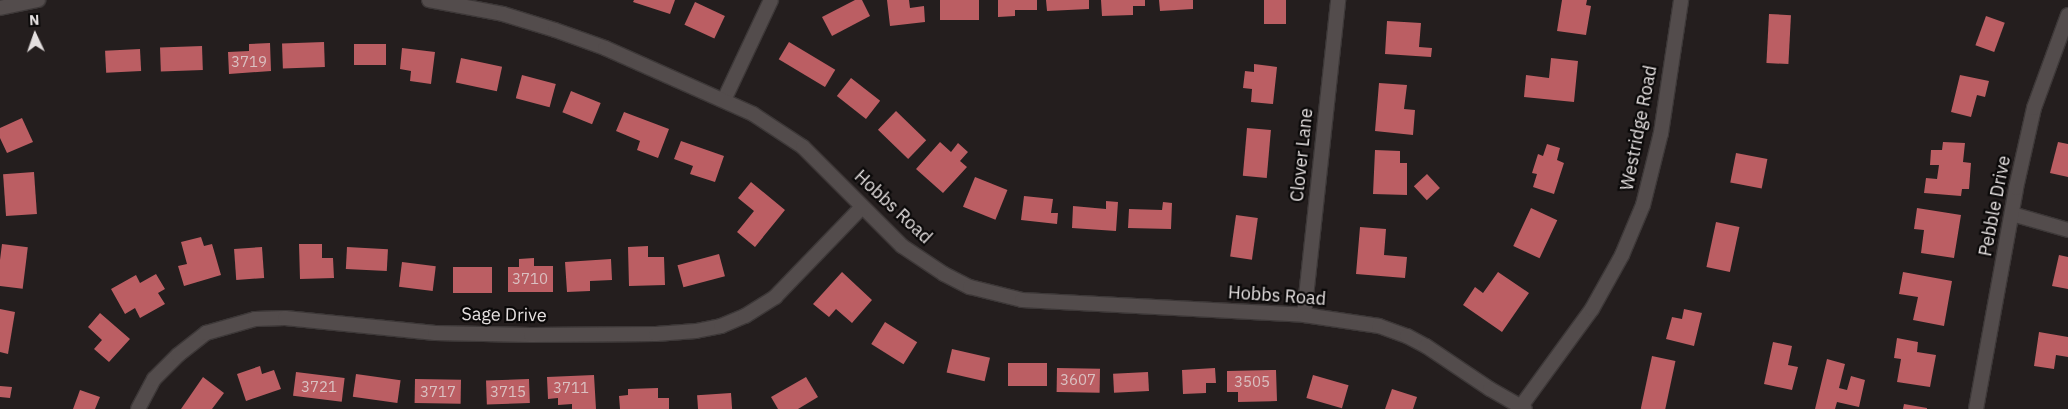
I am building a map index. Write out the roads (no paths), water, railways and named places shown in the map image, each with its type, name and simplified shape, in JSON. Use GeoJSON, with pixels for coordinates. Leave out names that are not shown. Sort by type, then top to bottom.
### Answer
{"type":"FeatureCollection","features":[{"type":"Feature","properties":{"kind":"street"},"geometry":{"type":"LineString","coordinates":[[0,8],[38,0]]}},
{"type":"Feature","properties":{"kind":"street","name":"Hobbs Road"},"geometry":{"type":"LineString","coordinates":[[429,0],[503,14],[554,30],[605,48],[753,114],[803,148],[902,246],[944,274],[970,287],[1022,300],[1304,315],[1379,326],[1407,336],[1522,408]]}},
{"type":"Feature","properties":{"kind":"street"},"geometry":{"type":"LineString","coordinates":[[724,100],[772,0]]}},
{"type":"Feature","properties":{"kind":"street","name":"Clover Lane"},"geometry":{"type":"LineString","coordinates":[[1304,315],[1338,0]]}},
{"type":"Feature","properties":{"kind":"street","name":"Westridge Road"},"geometry":{"type":"LineString","coordinates":[[1522,408],[1592,309],[1622,255],[1643,206],[1661,133],[1682,0]]}},
{"type":"Feature","properties":{"kind":"street","name":"Pebble Drive"},"geometry":{"type":"LineString","coordinates":[[1976,409],[2012,214],[2034,108],[2068,15]]}},
{"type":"Feature","properties":{"kind":"street","name":"Sage Drive"},"geometry":{"type":"LineString","coordinates":[[138,409],[154,379],[178,355],[206,333],[256,319],[285,318],[435,333],[531,335],[656,334],[696,331],[721,326],[745,316],[774,297],[862,208]]}},
{"type":"Feature","properties":{"kind":"street"},"geometry":{"type":"LineString","coordinates":[[2012,214],[2068,230]]}}]}
